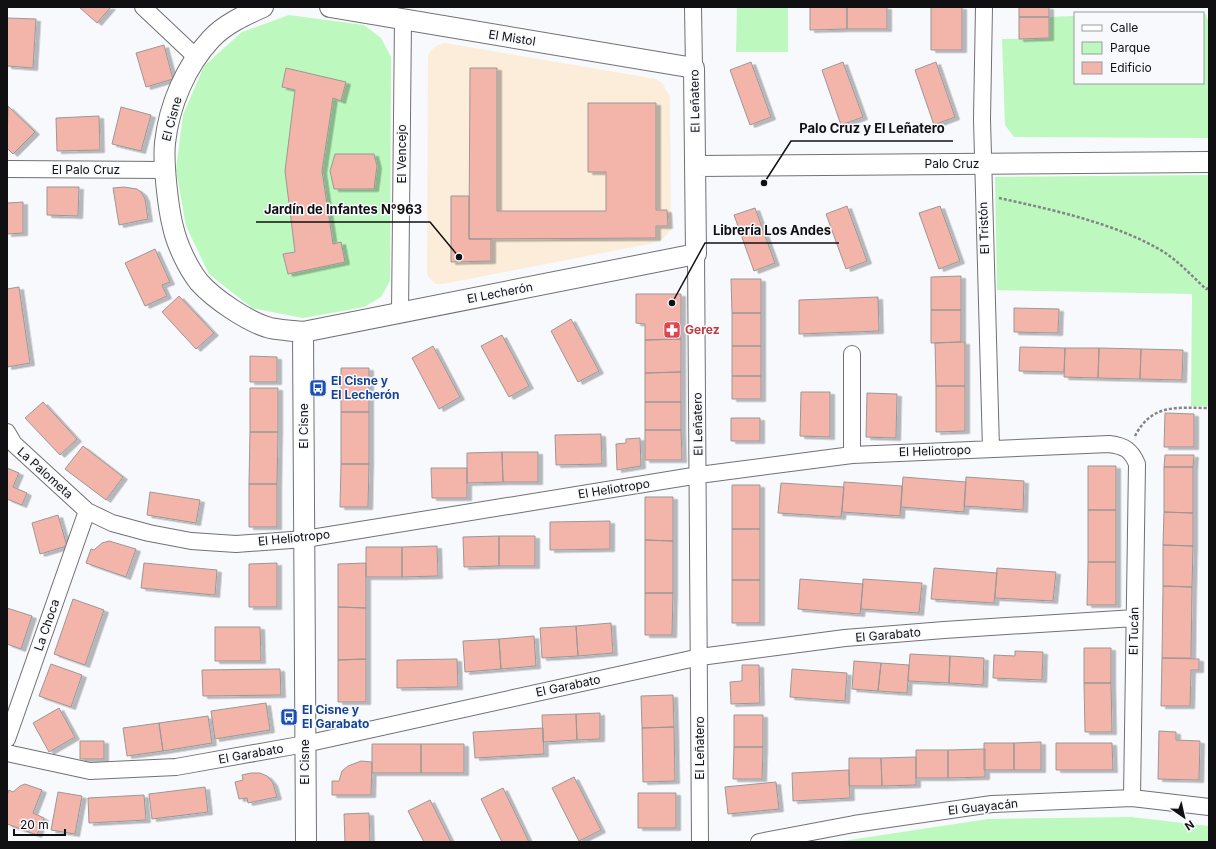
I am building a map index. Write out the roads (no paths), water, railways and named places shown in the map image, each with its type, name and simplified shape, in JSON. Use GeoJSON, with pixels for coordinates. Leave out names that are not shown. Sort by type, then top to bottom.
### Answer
{"type":"FeatureCollection","features":[{"type":"Feature","properties":{"kind":"street"},"geometry":{"type":"LineString","coordinates":[[143,7],[196,57]]}},
{"type":"Feature","properties":{"kind":"street","name":"El Cisne"},"geometry":{"type":"LineString","coordinates":[[263,7],[237,19],[212,37],[196,57],[184,79],[172,110],[165,143],[165,170],[173,228],[185,258],[199,282],[219,299],[246,318],[270,328],[303,332],[306,842]]}},
{"type":"Feature","properties":{"kind":"street","name":"El Mistol"},"geometry":{"type":"LineString","coordinates":[[330,7],[694,68]]}},
{"type":"Feature","properties":{"kind":"street","name":"El Leñatero"},"geometry":{"type":"LineString","coordinates":[[693,7],[699,475],[700,842]]}},
{"type":"Feature","properties":{"kind":"street","name":"El Tristón"},"geometry":{"type":"LineString","coordinates":[[984,7],[982,164],[991,449]]}},
{"type":"Feature","properties":{"kind":"street","name":"El Vencejo"},"geometry":{"type":"LineString","coordinates":[[400,313],[403,19]]}},
{"type":"Feature","properties":{"kind":"street","name":"Palo Cruz"},"geometry":{"type":"LineString","coordinates":[[696,166],[1209,162]]}},
{"type":"Feature","properties":{"kind":"street","name":"El Palo Cruz"},"geometry":{"type":"LineString","coordinates":[[7,169],[165,170]]}},
{"type":"Feature","properties":{"kind":"street","name":"El Lecherón"},"geometry":{"type":"LineString","coordinates":[[303,332],[696,254]]}},
{"type":"Feature","properties":{"kind":"street"},"geometry":{"type":"LineString","coordinates":[[852,354],[852,455]]}},
{"type":"Feature","properties":{"kind":"street","name":"La Palometa"},"geometry":{"type":"LineString","coordinates":[[9,440],[87,511]]}},
{"type":"Feature","properties":{"kind":"street","name":"El Heliotropo"},"geometry":{"type":"LineString","coordinates":[[87,511],[112,523],[149,534],[191,541],[236,544],[305,539],[699,475],[852,455],[1109,444],[1122,446],[1134,459]]}},
{"type":"Feature","properties":{"kind":"street","name":"El Tucán"},"geometry":{"type":"LineString","coordinates":[[1132,798],[1135,618],[1134,459]]}},
{"type":"Feature","properties":{"kind":"street","name":"La Choca"},"geometry":{"type":"LineString","coordinates":[[7,739],[87,511]]}},
{"type":"Feature","properties":{"kind":"street","name":"El Garabato"},"geometry":{"type":"LineString","coordinates":[[7,753],[90,771],[176,767],[305,744],[700,657],[852,638],[1135,618]]}},
{"type":"Feature","properties":{"kind":"street","name":"El Guayacán"},"geometry":{"type":"LineString","coordinates":[[759,842],[854,824],[992,804],[1132,798],[1209,807]]}},
{"type":"Feature","properties":{"kind":"place","name":"Palo Cruz y El Leñatero"},"geometry":{"type":"Point","coordinates":[764,183]}},
{"type":"Feature","properties":{"kind":"place","name":"Jardín de Infantes N°963"},"geometry":{"type":"Point","coordinates":[459,257]}},
{"type":"Feature","properties":{"kind":"place","name":"Librería Los Andes"},"geometry":{"type":"Point","coordinates":[672,303]}},
{"type":"Feature","properties":{"kind":"place","name":"Gerez"},"geometry":{"type":"Point","coordinates":[672,330]}},
{"type":"Feature","properties":{"kind":"place","name":"El Cisne y El Lecherón"},"geometry":{"type":"Point","coordinates":[318,388]}},
{"type":"Feature","properties":{"kind":"place","name":"El Cisne y El Garabato"},"geometry":{"type":"Point","coordinates":[289,717]}}]}
